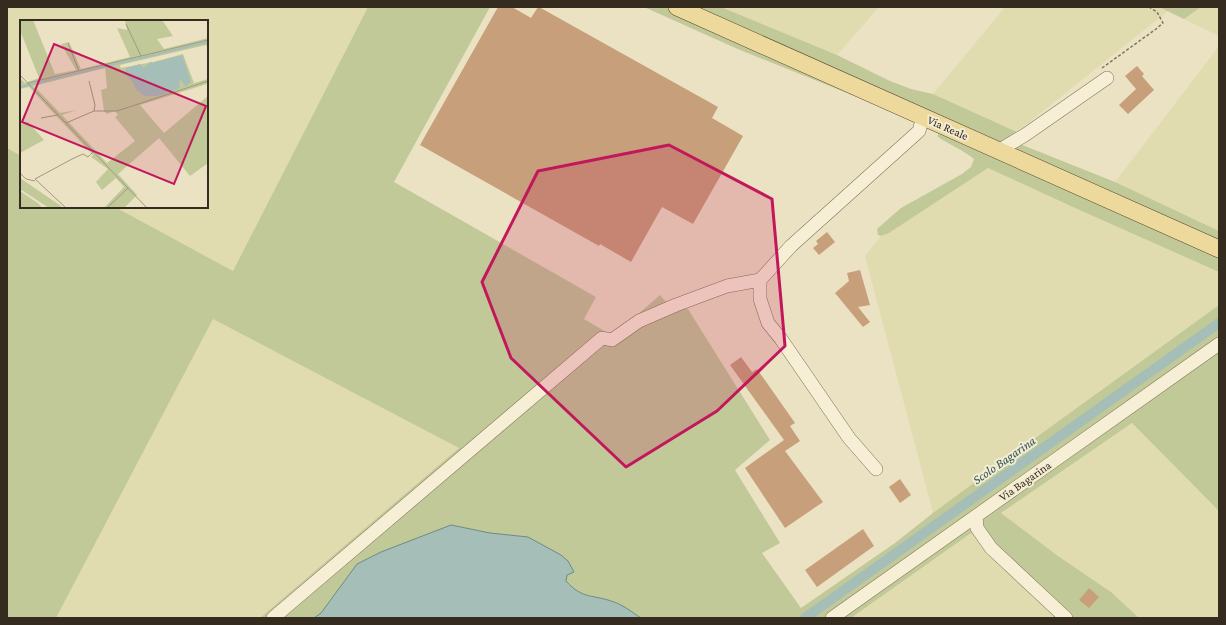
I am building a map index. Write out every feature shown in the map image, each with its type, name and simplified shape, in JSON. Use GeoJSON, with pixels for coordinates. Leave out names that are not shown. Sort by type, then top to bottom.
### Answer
{"type":"FeatureCollection","features":[{"type":"Feature","properties":{"kind":"main road","name":"Via Reale"},"geometry":{"type":"LineString","coordinates":[[677,7],[1219,249]]}},
{"type":"Feature","properties":{"kind":"lane"},"geometry":{"type":"LineString","coordinates":[[998,151],[1025,135],[1103,74]]}},
{"type":"Feature","properties":{"kind":"lane"},"geometry":{"type":"LineString","coordinates":[[273,618],[602,338],[612,340],[639,320],[676,304],[727,286],[760,280],[791,246],[918,131],[923,117]]}},
{"type":"Feature","properties":{"kind":"lane"},"geometry":{"type":"LineString","coordinates":[[760,280],[760,299],[768,323],[849,438],[876,469]]}},
{"type":"Feature","properties":{"kind":"lane","name":"Via Bagarina"},"geometry":{"type":"LineString","coordinates":[[832,618],[1219,344]]}},
{"type":"Feature","properties":{"kind":"lane"},"geometry":{"type":"LineString","coordinates":[[976,516],[978,528],[991,548],[1066,618]]}},
{"type":"Feature","properties":{"kind":"path"},"geometry":{"type":"LineString","coordinates":[[1103,74],[1163,23],[1157,12],[1149,7]]}},
{"type":"Feature","properties":{"kind":"highlighted area"},"geometry":{"type":"Polygon","coordinates":[[[669,145],[772,199],[785,346],[717,411],[626,467],[511,358],[482,282],[538,171],[669,145]]]}},
{"type":"Feature","properties":{"kind":"shaded area"},"geometry":{"type":"Polygon","coordinates":[[[7,7],[368,7],[233,271],[117,208],[208,208],[208,20],[20,20],[20,155],[7,148],[7,7]]]}},
{"type":"Feature","properties":{"kind":"shaded area"},"geometry":{"type":"Polygon","coordinates":[[[721,7],[879,7],[837,55],[721,7]]]}},
{"type":"Feature","properties":{"kind":"shaded area"},"geometry":{"type":"Polygon","coordinates":[[[1005,7],[1159,7],[1168,11],[1017,132],[933,94],[1005,7]]]}},
{"type":"Feature","properties":{"kind":"shaded area"},"geometry":{"type":"Polygon","coordinates":[[[1201,7],[1219,7],[1219,36],[1184,19],[1201,7]]]}},
{"type":"Feature","properties":{"kind":"shaded area"},"geometry":{"type":"Polygon","coordinates":[[[1219,46],[1219,231],[1115,182],[1219,46]]]}},
{"type":"Feature","properties":{"kind":"shaded area"},"geometry":{"type":"Polygon","coordinates":[[[988,168],[1219,272],[1219,305],[933,513],[865,256],[881,236],[889,233],[988,168]]]}},
{"type":"Feature","properties":{"kind":"shaded area"},"geometry":{"type":"Polygon","coordinates":[[[213,319],[460,448],[260,618],[56,618],[213,319]]]}},
{"type":"Feature","properties":{"kind":"shaded area"},"geometry":{"type":"Polygon","coordinates":[[[1132,423],[1219,511],[1219,618],[1139,618],[1111,592],[1058,556],[1001,513],[1132,423]]]}},
{"type":"Feature","properties":{"kind":"shaded area"},"geometry":{"type":"Polygon","coordinates":[[[971,533],[1055,618],[851,618],[971,533]]]}},
{"type":"Feature","properties":{"kind":"green space"},"geometry":{"type":"Polygon","coordinates":[[[368,7],[490,7],[394,182],[596,297],[584,319],[613,336],[660,295],[667,303],[688,309],[770,440],[735,470],[780,543],[762,553],[801,608],[895,543],[1005,460],[1219,305],[1219,511],[1132,423],[1001,513],[1058,556],[1111,592],[1139,618],[1055,618],[971,533],[851,618],[260,618],[459,448],[213,319],[56,618],[7,618],[7,148],[20,155],[20,208],[117,208],[233,271],[368,7]]]}},
{"type":"Feature","properties":{"kind":"green space"},"geometry":{"type":"Polygon","coordinates":[[[644,7],[721,7],[837,55],[890,81],[911,89],[933,94],[1017,132],[1007,139],[1115,182],[1219,231],[1219,272],[988,168],[889,233],[881,236],[878,235],[877,229],[901,208],[962,174],[971,167],[974,159],[937,136],[939,134],[887,109],[740,50],[644,7]]]}},
{"type":"Feature","properties":{"kind":"green space"},"geometry":{"type":"Polygon","coordinates":[[[1159,7],[1201,7],[1184,19],[1159,7]]]}},
{"type":"Feature","properties":{"kind":"water"},"geometry":{"type":"Polygon","coordinates":[[[451,525],[490,533],[528,537],[561,555],[568,561],[574,572],[567,575],[566,581],[572,587],[588,596],[617,603],[641,618],[314,618],[321,613],[357,564],[381,552],[451,525]]]}},
{"type":"Feature","properties":{"kind":"building"},"geometry":{"type":"Polygon","coordinates":[[[498,7],[512,7],[531,18],[539,7],[718,107],[712,118],[743,136],[693,224],[662,207],[631,262],[600,244],[599,246],[420,145],[498,7]]]}},
{"type":"Feature","properties":{"kind":"building"},"geometry":{"type":"Polygon","coordinates":[[[1137,66],[1144,74],[1142,76],[1154,90],[1128,114],[1119,105],[1136,89],[1125,76],[1137,66]]]}},
{"type":"Feature","properties":{"kind":"building"},"geometry":{"type":"Polygon","coordinates":[[[827,232],[835,242],[819,255],[813,248],[818,244],[816,241],[827,232]]]}},
{"type":"Feature","properties":{"kind":"building"},"geometry":{"type":"Polygon","coordinates":[[[860,270],[870,305],[858,307],[870,322],[863,327],[835,293],[849,281],[847,273],[860,270]]]}},
{"type":"Feature","properties":{"kind":"building"},"geometry":{"type":"Polygon","coordinates":[[[741,357],[752,372],[757,369],[795,423],[790,426],[800,441],[785,451],[823,502],[785,528],[745,468],[784,440],[730,365],[741,357]]]}},
{"type":"Feature","properties":{"kind":"building"},"geometry":{"type":"Polygon","coordinates":[[[900,479],[911,495],[900,503],[889,487],[900,479]]]}},
{"type":"Feature","properties":{"kind":"building"},"geometry":{"type":"Polygon","coordinates":[[[863,529],[874,546],[817,587],[805,570],[863,529]]]}},
{"type":"Feature","properties":{"kind":"building"},"geometry":{"type":"Polygon","coordinates":[[[1089,588],[1099,597],[1089,608],[1079,600],[1089,588]]]}},
{"type":"Feature","properties":{"kind":"waterway","name":"Scolo Bagarina"},"geometry":{"type":"LineString","coordinates":[[805,618],[1219,323]]}}]}
